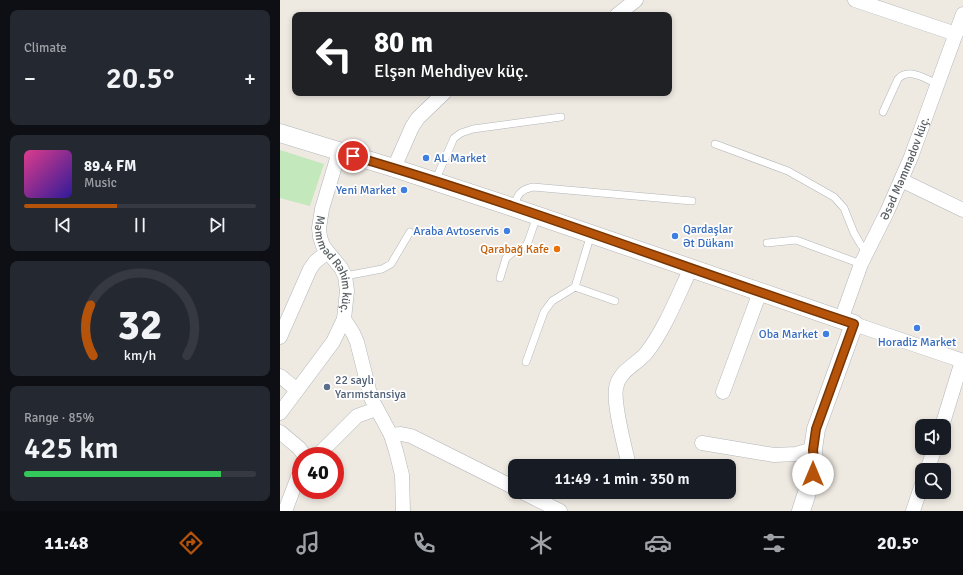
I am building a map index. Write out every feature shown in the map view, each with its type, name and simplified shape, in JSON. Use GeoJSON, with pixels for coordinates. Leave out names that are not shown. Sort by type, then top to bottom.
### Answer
{"type":"FeatureCollection","features":[{"type":"Feature","properties":{"kind":"street"},"geometry":{"type":"LineString","coordinates":[[621,12],[636,0]]}},
{"type":"Feature","properties":{"kind":"street"},"geometry":{"type":"LineString","coordinates":[[855,0],[956,34]]}},
{"type":"Feature","properties":{"kind":"street","name":"Əsəd Məmmədov küç."},"geometry":{"type":"LineString","coordinates":[[848,322],[863,258],[887,212],[911,157],[963,14]]}},
{"type":"Feature","properties":{"kind":"street"},"geometry":{"type":"LineString","coordinates":[[394,168],[412,127],[418,118],[441,96]]}},
{"type":"Feature","properties":{"kind":"street"},"geometry":{"type":"LineString","coordinates":[[280,134],[394,168],[537,215],[963,361],[944,419]]}},
{"type":"Feature","properties":{"kind":"street","name":"Məmməd Rəhim küç."},"geometry":{"type":"LineString","coordinates":[[339,152],[320,216],[320,236],[323,246],[341,268],[345,276],[347,291],[344,319],[357,342],[367,385],[376,409],[391,435],[402,475],[403,511]]}},
{"type":"Feature","properties":{"kind":"street"},"geometry":{"type":"LineString","coordinates":[[900,180],[963,210]]}},
{"type":"Feature","properties":{"kind":"street"},"geometry":{"type":"LineString","coordinates":[[280,337],[310,269],[315,262],[327,252]]}},
{"type":"Feature","properties":{"kind":"street"},"geometry":{"type":"LineString","coordinates":[[628,459],[617,406],[616,387],[619,378],[625,370],[640,361],[655,340],[670,312],[690,268]]}},
{"type":"Feature","properties":{"kind":"street"},"geometry":{"type":"LineString","coordinates":[[723,392],[760,292]]}},
{"type":"Feature","properties":{"kind":"street"},"geometry":{"type":"LineString","coordinates":[[280,413],[333,342],[344,319]]}},
{"type":"Feature","properties":{"kind":"street"},"geometry":{"type":"LineString","coordinates":[[801,511],[813,474],[813,450],[816,429],[848,322]]}},
{"type":"Feature","properties":{"kind":"street"},"geometry":{"type":"LineString","coordinates":[[280,376],[297,390]]}},
{"type":"Feature","properties":{"kind":"street"},"geometry":{"type":"LineString","coordinates":[[326,447],[357,416],[376,409]]}},
{"type":"Feature","properties":{"kind":"street"},"geometry":{"type":"LineString","coordinates":[[280,432],[297,447]]}},
{"type":"Feature","properties":{"kind":"street"},"geometry":{"type":"LineString","coordinates":[[391,435],[401,434],[410,436],[508,485]]}},
{"type":"Feature","properties":{"kind":"street"},"geometry":{"type":"LineString","coordinates":[[702,443],[774,455],[786,455],[813,450]]}},
{"type":"Feature","properties":{"kind":"street"},"geometry":{"type":"LineString","coordinates":[[285,511],[292,493]]}},
{"type":"Feature","properties":{"kind":"street"},"geometry":{"type":"LineString","coordinates":[[536,499],[560,511]]}},
{"type":"Feature","properties":{"kind":"street"},"geometry":{"type":"LineString","coordinates":[[913,511],[917,499]]}},
{"type":"Feature","properties":{"kind":"lane"},"geometry":{"type":"LineString","coordinates":[[883,112],[898,79],[902,75],[907,73],[912,74],[938,84]]}},
{"type":"Feature","properties":{"kind":"lane"},"geometry":{"type":"LineString","coordinates":[[435,182],[454,138],[461,133],[473,129],[561,117]]}},
{"type":"Feature","properties":{"kind":"lane"},"geometry":{"type":"LineString","coordinates":[[715,144],[788,171],[834,197],[844,208],[860,245],[863,258],[796,240],[767,243]]}},
{"type":"Feature","properties":{"kind":"lane"},"geometry":{"type":"LineString","coordinates":[[512,207],[518,195],[524,189],[533,187],[692,201]]}},
{"type":"Feature","properties":{"kind":"lane"},"geometry":{"type":"LineString","coordinates":[[500,278],[506,258],[528,242],[537,215]]}},
{"type":"Feature","properties":{"kind":"lane"},"geometry":{"type":"LineString","coordinates":[[345,276],[382,270],[391,264],[410,232]]}},
{"type":"Feature","properties":{"kind":"lane"},"geometry":{"type":"LineString","coordinates":[[526,362],[544,312],[552,301],[575,288],[592,234]]}},
{"type":"Feature","properties":{"kind":"lane"},"geometry":{"type":"LineString","coordinates":[[575,288],[615,302]]}},
{"type":"Feature","properties":{"kind":"green space"},"geometry":{"type":"Polygon","coordinates":[[[280,150],[324,164],[310,206],[280,198],[280,150]]]}},
{"type":"Feature","properties":{"kind":"place","name":"AL Market"},"geometry":{"type":"Point","coordinates":[426,158]}},
{"type":"Feature","properties":{"kind":"place","name":"Yeni Market"},"geometry":{"type":"Point","coordinates":[404,190]}},
{"type":"Feature","properties":{"kind":"place","name":"Araba Avtoservis"},"geometry":{"type":"Point","coordinates":[507,231]}},
{"type":"Feature","properties":{"kind":"place","name":"Qardaşlar Ət Dükanı"},"geometry":{"type":"Point","coordinates":[675,236]}},
{"type":"Feature","properties":{"kind":"place","name":"Qarabağ Kafe"},"geometry":{"type":"Point","coordinates":[557,249]}},
{"type":"Feature","properties":{"kind":"place","name":"Horadiz Market"},"geometry":{"type":"Point","coordinates":[917,328]}},
{"type":"Feature","properties":{"kind":"place","name":"Oba Market"},"geometry":{"type":"Point","coordinates":[826,334]}},
{"type":"Feature","properties":{"kind":"place","name":"22 saylı Yarımstansiya"},"geometry":{"type":"Point","coordinates":[327,387]}},
{"type":"Feature","properties":{"kind":"route"},"geometry":{"type":"LineString","coordinates":[[353,156],[394,168],[592,234],[854,324],[816,429],[813,450],[813,474]]}}]}
